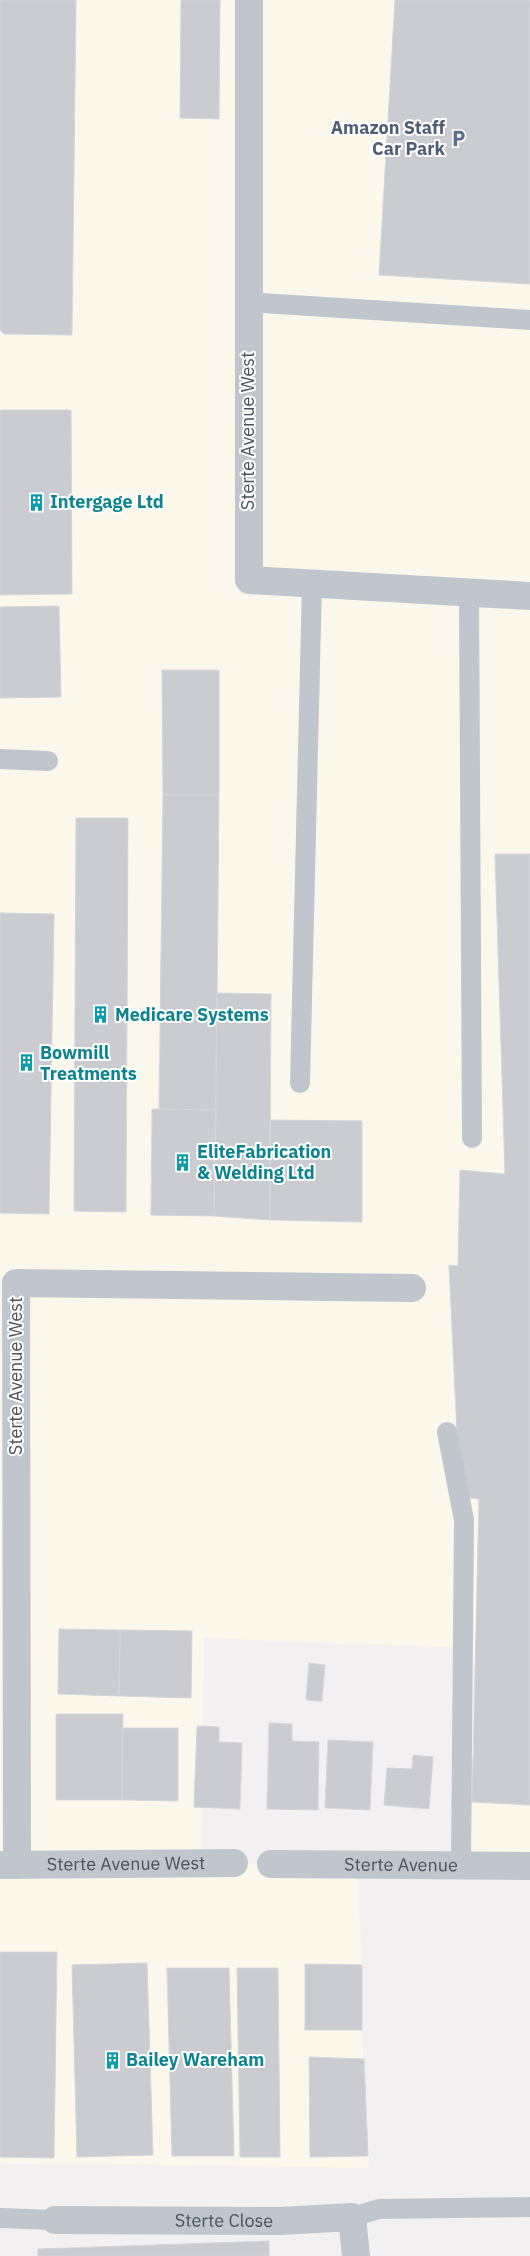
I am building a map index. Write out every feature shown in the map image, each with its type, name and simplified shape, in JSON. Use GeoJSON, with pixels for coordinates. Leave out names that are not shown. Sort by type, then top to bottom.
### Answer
{"type":"FeatureCollection","features":[{"type":"Feature","properties":{"kind":"street","name":"Sterte Avenue West"},"geometry":{"type":"LineString","coordinates":[[248,0],[249,580],[530,596]]}},
{"type":"Feature","properties":{"kind":"street","name":"Sterte Avenue West"},"geometry":{"type":"LineString","coordinates":[[234,1863],[8,1865],[8,1282],[412,1288]]}},
{"type":"Feature","properties":{"kind":"street","name":"Sterte Avenue"},"geometry":{"type":"LineString","coordinates":[[271,1864],[530,1866]]}},
{"type":"Feature","properties":{"kind":"street","name":"Sterte Close"},"geometry":{"type":"LineString","coordinates":[[55,2220],[280,2221],[352,2217]]}},
{"type":"Feature","properties":{"kind":"street"},"geometry":{"type":"LineString","coordinates":[[352,2217],[356,2256]]}},
{"type":"Feature","properties":{"kind":"lane"},"geometry":{"type":"LineString","coordinates":[[248,302],[530,320]]}},
{"type":"Feature","properties":{"kind":"lane"},"geometry":{"type":"LineString","coordinates":[[300,1083],[312,583]]}},
{"type":"Feature","properties":{"kind":"lane"},"geometry":{"type":"LineString","coordinates":[[470,592],[472,1138]]}},
{"type":"Feature","properties":{"kind":"lane"},"geometry":{"type":"LineString","coordinates":[[0,759],[48,761]]}},
{"type":"Feature","properties":{"kind":"lane"},"geometry":{"type":"LineString","coordinates":[[447,1432],[464,1520],[461,1866]]}},
{"type":"Feature","properties":{"kind":"lane"},"geometry":{"type":"LineString","coordinates":[[352,2217],[379,2209],[530,2207]]}},
{"type":"Feature","properties":{"kind":"lane"},"geometry":{"type":"LineString","coordinates":[[0,2218],[55,2220]]}},
{"type":"Feature","properties":{"kind":"shaded area"},"geometry":{"type":"Polygon","coordinates":[[[0,0],[530,0],[530,1866],[461,1865],[464,1648],[204,1638],[202,1863],[357,1865],[362,1965],[362,2030],[369,2168],[0,2163],[0,0]]]}},
{"type":"Feature","properties":{"kind":"building"},"geometry":{"type":"Polygon","coordinates":[[[0,0],[76,0],[72,335],[4,334],[0,330],[0,0]]]}},
{"type":"Feature","properties":{"kind":"building"},"geometry":{"type":"Polygon","coordinates":[[[181,0],[220,0],[219,119],[180,118],[181,0]]]}},
{"type":"Feature","properties":{"kind":"building","name":"Amazon Staff Car Park"},"geometry":{"type":"Polygon","coordinates":[[[395,0],[530,0],[530,284],[379,275],[395,0]]]}},
{"type":"Feature","properties":{"kind":"building","name":"Intergage Ltd"},"geometry":{"type":"Polygon","coordinates":[[[0,410],[71,410],[72,594],[0,595],[0,410]]]}},
{"type":"Feature","properties":{"kind":"building"},"geometry":{"type":"Polygon","coordinates":[[[59,606],[61,697],[0,698],[0,607],[59,606]]]}},
{"type":"Feature","properties":{"kind":"building"},"geometry":{"type":"Polygon","coordinates":[[[162,670],[219,670],[219,795],[163,795],[162,670]]]}},
{"type":"Feature","properties":{"kind":"building"},"geometry":{"type":"Polygon","coordinates":[[[163,795],[219,795],[216,1110],[159,1109],[163,795]]]}},
{"type":"Feature","properties":{"kind":"building","name":"Medicare Systems"},"geometry":{"type":"Polygon","coordinates":[[[76,818],[128,818],[126,1212],[74,1211],[76,818]]]}},
{"type":"Feature","properties":{"kind":"building"},"geometry":{"type":"Polygon","coordinates":[[[495,854],[530,854],[530,1805],[472,1802],[479,1499],[460,1497],[449,1265],[458,1266],[460,1170],[505,1174],[495,854]]]}},
{"type":"Feature","properties":{"kind":"building","name":"Bowmill Treatments"},"geometry":{"type":"Polygon","coordinates":[[[0,913],[54,914],[49,1214],[0,1213],[0,913]]]}},
{"type":"Feature","properties":{"kind":"building"},"geometry":{"type":"Polygon","coordinates":[[[217,993],[271,994],[270,1220],[214,1216],[217,993]]]}},
{"type":"Feature","properties":{"kind":"building","name":"EliteFabrication & Welding Ltd"},"geometry":{"type":"Polygon","coordinates":[[[152,1109],[216,1110],[214,1216],[151,1215],[152,1109]]]}},
{"type":"Feature","properties":{"kind":"building"},"geometry":{"type":"Polygon","coordinates":[[[270,1120],[362,1121],[362,1222],[270,1220],[270,1120]]]}},
{"type":"Feature","properties":{"kind":"building"},"geometry":{"type":"Polygon","coordinates":[[[59,1629],[120,1630],[119,1696],[58,1694],[59,1629]]]}},
{"type":"Feature","properties":{"kind":"building"},"geometry":{"type":"Polygon","coordinates":[[[120,1630],[192,1631],[191,1698],[119,1696],[120,1630]]]}},
{"type":"Feature","properties":{"kind":"building"},"geometry":{"type":"Polygon","coordinates":[[[309,1663],[325,1665],[322,1701],[306,1700],[309,1663]]]}},
{"type":"Feature","properties":{"kind":"building"},"geometry":{"type":"Polygon","coordinates":[[[56,1714],[123,1714],[122,1800],[56,1800],[56,1714]]]}},
{"type":"Feature","properties":{"kind":"building"},"geometry":{"type":"Polygon","coordinates":[[[269,1723],[292,1724],[292,1741],[319,1742],[318,1810],[267,1809],[269,1723]]]}},
{"type":"Feature","properties":{"kind":"building"},"geometry":{"type":"Polygon","coordinates":[[[197,1726],[219,1727],[219,1742],[242,1743],[240,1809],[194,1807],[197,1726]]]}},
{"type":"Feature","properties":{"kind":"building"},"geometry":{"type":"Polygon","coordinates":[[[122,1728],[178,1728],[178,1801],[122,1800],[122,1728]]]}},
{"type":"Feature","properties":{"kind":"building"},"geometry":{"type":"Polygon","coordinates":[[[328,1740],[373,1742],[370,1810],[325,1808],[328,1740]]]}},
{"type":"Feature","properties":{"kind":"building"},"geometry":{"type":"Polygon","coordinates":[[[413,1755],[433,1757],[429,1809],[384,1805],[387,1768],[412,1769],[413,1755]]]}},
{"type":"Feature","properties":{"kind":"building"},"geometry":{"type":"Polygon","coordinates":[[[0,1952],[57,1952],[54,2158],[0,2157],[0,1952]]]}},
{"type":"Feature","properties":{"kind":"building","name":"Bailey Wareham"},"geometry":{"type":"Polygon","coordinates":[[[147,1963],[153,2155],[77,2157],[72,1965],[147,1963]]]}},
{"type":"Feature","properties":{"kind":"building"},"geometry":{"type":"Polygon","coordinates":[[[305,1964],[362,1965],[362,2030],[305,2030],[305,1964]]]}},
{"type":"Feature","properties":{"kind":"building"},"geometry":{"type":"Polygon","coordinates":[[[167,1968],[229,1968],[234,2156],[172,2156],[167,1968]]]}},
{"type":"Feature","properties":{"kind":"building"},"geometry":{"type":"Polygon","coordinates":[[[237,1968],[278,1968],[280,2157],[240,2157],[237,1968]]]}},
{"type":"Feature","properties":{"kind":"building"},"geometry":{"type":"Polygon","coordinates":[[[309,2057],[364,2059],[368,2156],[310,2157],[309,2057]]]}},
{"type":"Feature","properties":{"kind":"building"},"geometry":{"type":"Polygon","coordinates":[[[269,2241],[269,2256],[38,2256],[38,2249],[269,2241]]]}},
{"type":"Feature","properties":{"kind":"place","name":"Amazon Staff Car Park"},"geometry":{"type":"Point","coordinates":[459,138]}},
{"type":"Feature","properties":{"kind":"place","name":"Intergage Ltd"},"geometry":{"type":"Point","coordinates":[36,502]}},
{"type":"Feature","properties":{"kind":"place","name":"Medicare Systems"},"geometry":{"type":"Point","coordinates":[101,1015]}},
{"type":"Feature","properties":{"kind":"place","name":"Bowmill Treatments"},"geometry":{"type":"Point","coordinates":[26,1063]}},
{"type":"Feature","properties":{"kind":"place","name":"EliteFabrication & Welding Ltd"},"geometry":{"type":"Point","coordinates":[183,1162]}},
{"type":"Feature","properties":{"kind":"place","name":"Bailey Wareham"},"geometry":{"type":"Point","coordinates":[112,2060]}}]}
